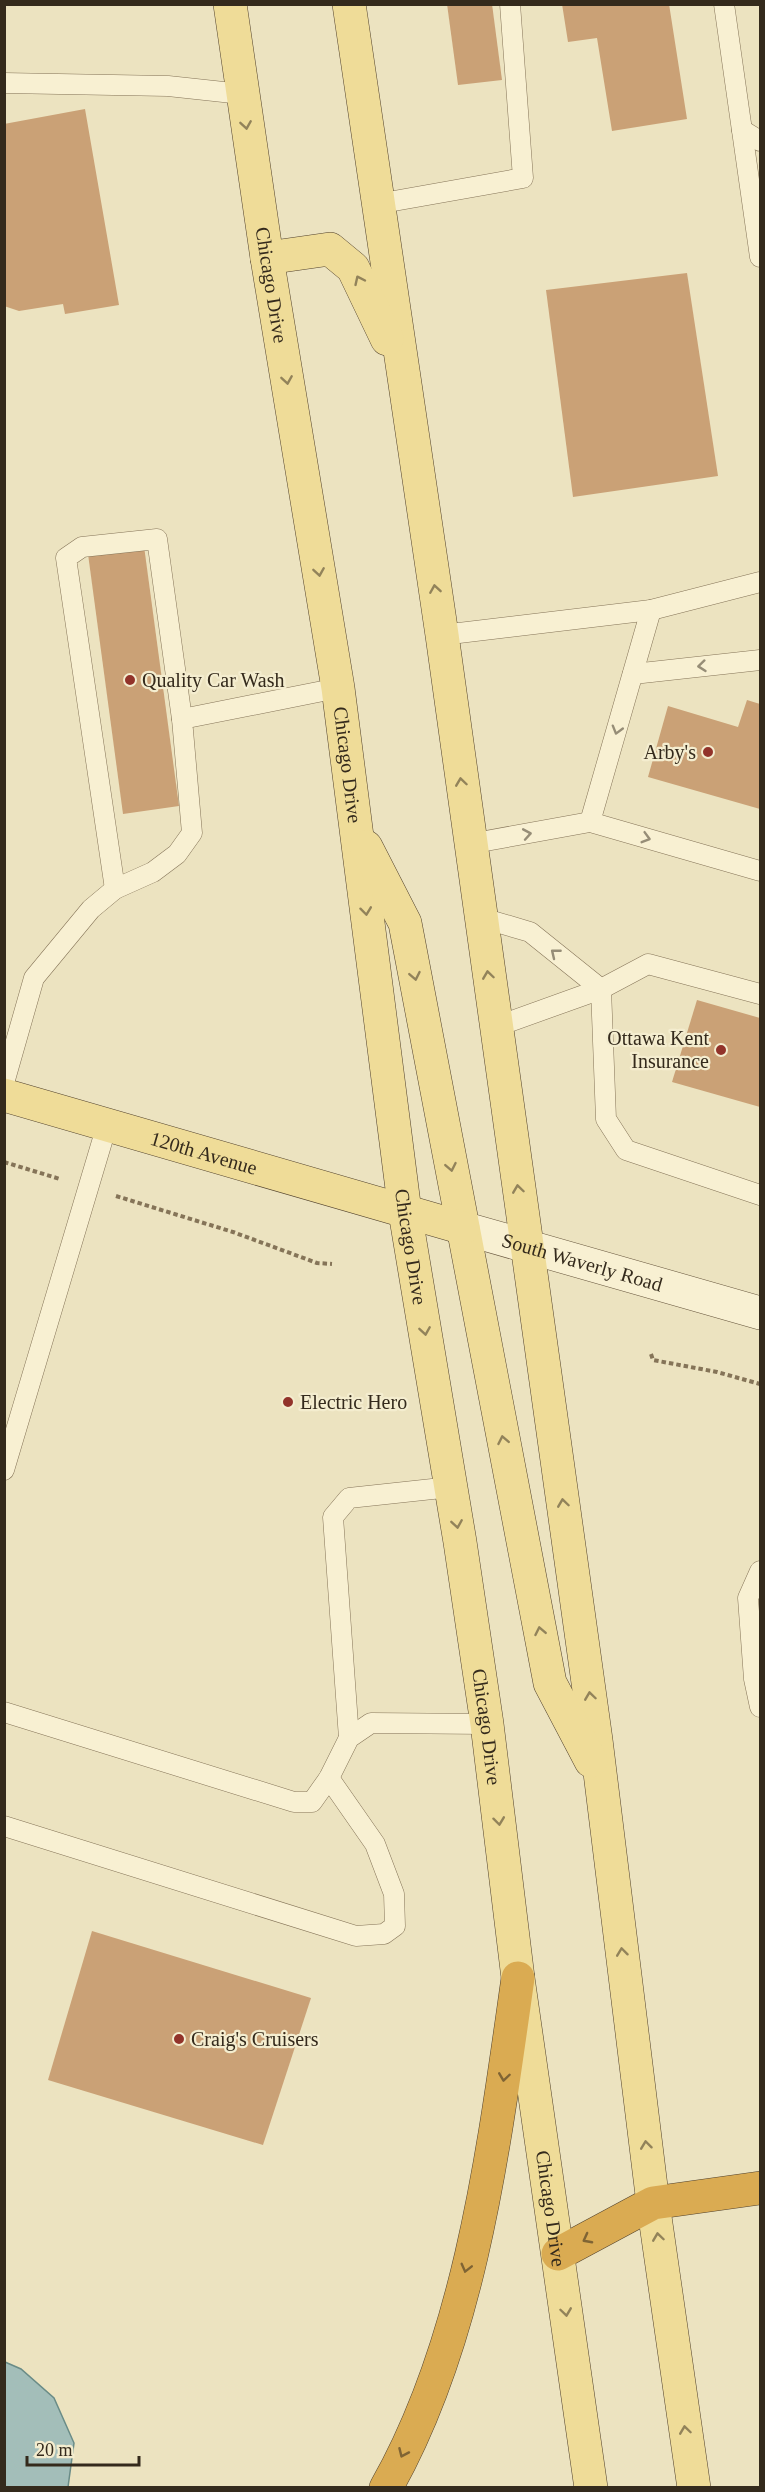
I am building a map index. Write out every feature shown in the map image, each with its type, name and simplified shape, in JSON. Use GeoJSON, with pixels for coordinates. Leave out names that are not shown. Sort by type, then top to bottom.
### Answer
{"type":"FeatureCollection","features":[{"type":"Feature","properties":{"kind":"highway"},"geometry":{"type":"LineString","coordinates":[[386,2487],[427,2399],[448,2337],[465,2273],[496,2130],[518,1978]]}},
{"type":"Feature","properties":{"kind":"highway"},"geometry":{"type":"LineString","coordinates":[[558,2254],[653,2203],[760,2188]]}},
{"type":"Feature","properties":{"kind":"main road","name":"Chicago Drive"},"geometry":{"type":"LineString","coordinates":[[230,4],[267,258],[338,688],[405,1212],[451,1486],[487,1724],[518,1978],[591,2487]]}},
{"type":"Feature","properties":{"kind":"main road"},"geometry":{"type":"LineString","coordinates":[[349,4],[441,635],[601,1781],[653,2203],[694,2487]]}},
{"type":"Feature","properties":{"kind":"main road"},"geometry":{"type":"LineString","coordinates":[[267,258],[330,249],[353,268],[402,371]]}},
{"type":"Feature","properties":{"kind":"main road"},"geometry":{"type":"LineString","coordinates":[[356,825],[405,923],[550,1683],[601,1781]]}},
{"type":"Feature","properties":{"kind":"main road","name":"120th Avenue"},"geometry":{"type":"LineString","coordinates":[[4,1095],[405,1212]]}},
{"type":"Feature","properties":{"kind":"main road","name":"South Waverly Road"},"geometry":{"type":"LineString","coordinates":[[405,1212],[760,1313]]}},
{"type":"Feature","properties":{"kind":"lane"},"geometry":{"type":"LineString","coordinates":[[377,204],[523,178],[510,4]]}},
{"type":"Feature","properties":{"kind":"lane"},"geometry":{"type":"LineString","coordinates":[[724,4],[760,257]]}},
{"type":"Feature","properties":{"kind":"lane"},"geometry":{"type":"LineString","coordinates":[[4,83],[168,86],[242,94]]}},
{"type":"Feature","properties":{"kind":"lane"},"geometry":{"type":"LineString","coordinates":[[742,130],[760,141]]}},
{"type":"Feature","properties":{"kind":"lane"},"geometry":{"type":"LineString","coordinates":[[4,1083],[34,978],[91,909],[115,889],[153,872],[177,854],[192,833],[182,719],[158,539],[82,547],[66,558],[115,889]]}},
{"type":"Feature","properties":{"kind":"lane"},"geometry":{"type":"LineString","coordinates":[[441,635],[651,610],[760,582]]}},
{"type":"Feature","properties":{"kind":"lane"},"geometry":{"type":"LineString","coordinates":[[590,822],[651,610]]}},
{"type":"Feature","properties":{"kind":"lane"},"geometry":{"type":"LineString","coordinates":[[633,674],[760,660]]}},
{"type":"Feature","properties":{"kind":"lane"},"geometry":{"type":"LineString","coordinates":[[182,719],[338,688]]}},
{"type":"Feature","properties":{"kind":"lane"},"geometry":{"type":"LineString","coordinates":[[469,844],[590,822],[760,871]]}},
{"type":"Feature","properties":{"kind":"lane"},"geometry":{"type":"LineString","coordinates":[[479,917],[530,932],[601,990],[606,1119],[626,1150],[760,1195]]}},
{"type":"Feature","properties":{"kind":"lane"},"geometry":{"type":"LineString","coordinates":[[495,1027],[601,990],[648,964],[760,994]]}},
{"type":"Feature","properties":{"kind":"lane"},"geometry":{"type":"LineString","coordinates":[[4,1470],[107,1125]]}},
{"type":"Feature","properties":{"kind":"lane"},"geometry":{"type":"LineString","coordinates":[[349,1738],[333,1517],[349,1498],[451,1486]]}},
{"type":"Feature","properties":{"kind":"lane"},"geometry":{"type":"LineString","coordinates":[[760,1571],[748,1598],[754,1679],[760,1707]]}},
{"type":"Feature","properties":{"kind":"lane"},"geometry":{"type":"LineString","coordinates":[[4,1712],[294,1802],[312,1802],[329,1778],[349,1738],[371,1723],[487,1724]]}},
{"type":"Feature","properties":{"kind":"lane"},"geometry":{"type":"LineString","coordinates":[[4,1826],[356,1936],[384,1934],[395,1926],[394,1894],[375,1845],[329,1778]]}},
{"type":"Feature","properties":{"kind":"path"},"geometry":{"type":"LineString","coordinates":[[4,1162],[233,1232],[316,1263],[332,1264]]}},
{"type":"Feature","properties":{"kind":"path"},"geometry":{"type":"LineString","coordinates":[[651,1354],[653,1360],[717,1372],[760,1384]]}},
{"type":"Feature","properties":{"kind":"water"},"geometry":{"type":"Polygon","coordinates":[[[5,2362],[21,2369],[54,2398],[74,2443],[68,2487],[5,2487],[5,2362]]]}},
{"type":"Feature","properties":{"kind":"building"},"geometry":{"type":"Polygon","coordinates":[[[447,4],[492,4],[502,80],[458,85],[447,4]]]}},
{"type":"Feature","properties":{"kind":"building"},"geometry":{"type":"Polygon","coordinates":[[[562,4],[669,4],[687,119],[612,131],[597,38],[568,42],[562,4]]]}},
{"type":"Feature","properties":{"kind":"building"},"geometry":{"type":"Polygon","coordinates":[[[85,109],[119,305],[65,314],[63,304],[19,311],[4,306],[4,124],[85,109]]]}},
{"type":"Feature","properties":{"kind":"building"},"geometry":{"type":"Polygon","coordinates":[[[687,273],[718,476],[573,497],[546,290],[687,273]]]}},
{"type":"Feature","properties":{"kind":"building"},"geometry":{"type":"Polygon","coordinates":[[[144,546],[179,806],[123,814],[88,554],[144,546]]]}},
{"type":"Feature","properties":{"kind":"building","name":"Arby's"},"geometry":{"type":"Polygon","coordinates":[[[747,700],[760,704],[760,809],[648,777],[668,706],[738,727],[747,700]]]}},
{"type":"Feature","properties":{"kind":"building","name":"Ottawa Kent Insurance"},"geometry":{"type":"Polygon","coordinates":[[[697,1000],[760,1018],[760,1107],[672,1082],[697,1000]]]}},
{"type":"Feature","properties":{"kind":"building","name":"Craig's Cruisers"},"geometry":{"type":"Polygon","coordinates":[[[92,1931],[311,1998],[263,2145],[48,2080],[92,1931]]]}},
{"type":"Feature","properties":{"kind":"place","name":"Quality Car Wash"},"geometry":{"type":"Point","coordinates":[130,680]}},
{"type":"Feature","properties":{"kind":"place","name":"Arby's"},"geometry":{"type":"Point","coordinates":[708,752]}},
{"type":"Feature","properties":{"kind":"place","name":"Ottawa Kent Insurance"},"geometry":{"type":"Point","coordinates":[721,1050]}},
{"type":"Feature","properties":{"kind":"place","name":"Electric Hero"},"geometry":{"type":"Point","coordinates":[288,1402]}},
{"type":"Feature","properties":{"kind":"place","name":"Craig's Cruisers"},"geometry":{"type":"Point","coordinates":[179,2039]}}]}
